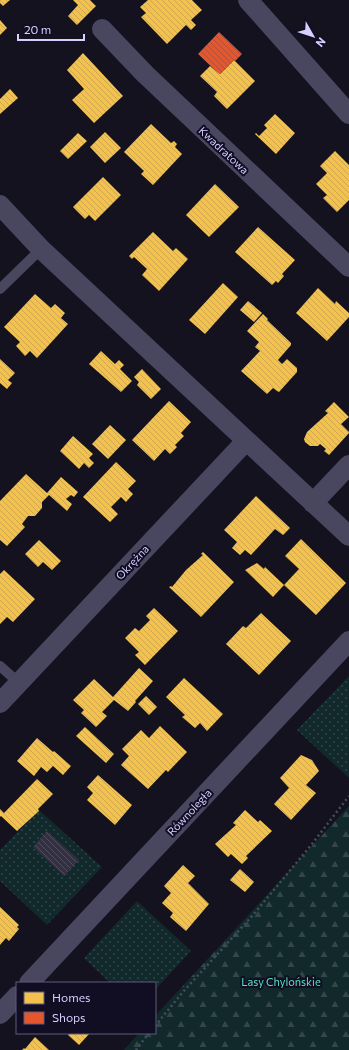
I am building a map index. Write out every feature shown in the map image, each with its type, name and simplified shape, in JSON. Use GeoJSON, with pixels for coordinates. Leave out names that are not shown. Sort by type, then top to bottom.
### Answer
{"type":"FeatureCollection","features":[{"type":"Feature","properties":{"kind":"street"},"geometry":{"type":"LineString","coordinates":[[248,0],[349,114]]}},
{"type":"Feature","properties":{"kind":"street","name":"Kwadratowa"},"geometry":{"type":"LineString","coordinates":[[102,29],[145,74],[349,267]]}},
{"type":"Feature","properties":{"kind":"street"},"geometry":{"type":"LineString","coordinates":[[0,205],[41,249],[349,536]]}},
{"type":"Feature","properties":{"kind":"street","name":"Okrężna"},"geometry":{"type":"LineString","coordinates":[[0,703],[246,441]]}},
{"type":"Feature","properties":{"kind":"street"},"geometry":{"type":"LineString","coordinates":[[313,503],[349,465]]}},
{"type":"Feature","properties":{"kind":"street","name":"Równoległa"},"geometry":{"type":"LineString","coordinates":[[30,982],[349,641]]}},
{"type":"Feature","properties":{"kind":"street"},"geometry":{"type":"LineString","coordinates":[[0,1014],[16,997]]}},
{"type":"Feature","properties":{"kind":"lane"},"geometry":{"type":"LineString","coordinates":[[0,289],[41,249]]}},
{"type":"Feature","properties":{"kind":"lane"},"geometry":{"type":"LineString","coordinates":[[0,666],[19,683]]}},
{"type":"Feature","properties":{"kind":"path"},"geometry":{"type":"LineString","coordinates":[[156,1025],[182,993],[253,915],[312,844],[349,796]]}},
{"type":"Feature","properties":{"kind":"path"},"geometry":{"type":"LineString","coordinates":[[136,1050],[149,1034]]}},
{"type":"Feature","properties":{"kind":"green space"},"geometry":{"type":"Polygon","coordinates":[[[349,676],[349,778],[297,730],[349,676]]]}},
{"type":"Feature","properties":{"kind":"green space","name":"Lasy Chylońskie"},"geometry":{"type":"Polygon","coordinates":[[[349,806],[349,1050],[124,1050],[138,1034],[156,1034],[156,1015],[349,806]]]}},
{"type":"Feature","properties":{"kind":"green space"},"geometry":{"type":"Polygon","coordinates":[[[38,809],[102,867],[47,925],[0,881],[0,850],[38,811],[38,809]]]}},
{"type":"Feature","properties":{"kind":"green space"},"geometry":{"type":"Polygon","coordinates":[[[137,901],[191,951],[156,989],[156,982],[109,982],[84,958],[137,901]]]}},
{"type":"Feature","properties":{"kind":"building: Homes"},"geometry":{"type":"Polygon","coordinates":[[[0,0],[10,0],[3,6],[0,3],[0,0]]]}},
{"type":"Feature","properties":{"kind":"building: Homes"},"geometry":{"type":"Polygon","coordinates":[[[73,0],[90,0],[96,6],[77,25],[68,16],[78,5],[73,0]]]}},
{"type":"Feature","properties":{"kind":"building: Homes"},"geometry":{"type":"Polygon","coordinates":[[[148,0],[192,0],[202,10],[191,20],[196,25],[191,30],[186,25],[167,44],[141,17],[146,13],[140,7],[148,0]]]}},
{"type":"Feature","properties":{"kind":"building: Homes"},"geometry":{"type":"Polygon","coordinates":[[[0,20],[7,28],[0,35],[0,20]]]}},
{"type":"Feature","properties":{"kind":"building: Homes"},"geometry":{"type":"Polygon","coordinates":[[[83,53],[123,96],[94,123],[72,100],[84,89],[67,70],[83,53]]]}},
{"type":"Feature","properties":{"kind":"building: Homes"},"geometry":{"type":"Polygon","coordinates":[[[234,60],[255,81],[227,109],[214,96],[217,92],[200,76],[210,66],[220,74],[234,60]]]}},
{"type":"Feature","properties":{"kind":"building: Homes"},"geometry":{"type":"Polygon","coordinates":[[[10,89],[18,98],[0,114],[0,99],[10,89]]]}},
{"type":"Feature","properties":{"kind":"building: Homes"},"geometry":{"type":"Polygon","coordinates":[[[275,114],[295,133],[276,154],[255,134],[256,133],[259,136],[267,128],[264,125],[275,114]]]}},
{"type":"Feature","properties":{"kind":"building: Homes"},"geometry":{"type":"Polygon","coordinates":[[[151,124],[171,143],[174,141],[177,144],[175,147],[182,154],[153,185],[141,174],[144,171],[124,152],[151,124]]]}},
{"type":"Feature","properties":{"kind":"building: Homes"},"geometry":{"type":"Polygon","coordinates":[[[105,132],[121,148],[105,163],[90,147],[105,132]]]}},
{"type":"Feature","properties":{"kind":"building: Homes"},"geometry":{"type":"Polygon","coordinates":[[[78,133],[87,141],[68,159],[60,151],[78,133]]]}},
{"type":"Feature","properties":{"kind":"building: Homes"},"geometry":{"type":"Polygon","coordinates":[[[335,151],[349,165],[349,200],[337,212],[323,198],[327,195],[316,184],[327,173],[320,166],[335,151]]]}},
{"type":"Feature","properties":{"kind":"building: Homes"},"geometry":{"type":"Polygon","coordinates":[[[103,177],[121,195],[95,221],[89,215],[85,219],[73,207],[103,177]]]}},
{"type":"Feature","properties":{"kind":"building: Homes"},"geometry":{"type":"Polygon","coordinates":[[[215,184],[239,207],[209,237],[186,215],[215,184]]]}},
{"type":"Feature","properties":{"kind":"building: Homes"},"geometry":{"type":"Polygon","coordinates":[[[258,227],[295,260],[282,274],[284,276],[278,283],[276,281],[272,285],[235,252],[258,227]]]}},
{"type":"Feature","properties":{"kind":"building: Homes"},"geometry":{"type":"Polygon","coordinates":[[[153,232],[173,251],[176,248],[188,259],[159,291],[142,275],[147,269],[134,257],[132,259],[129,256],[153,232]]]}},
{"type":"Feature","properties":{"kind":"building: Homes"},"geometry":{"type":"Polygon","coordinates":[[[223,283],[238,297],[205,334],[189,320],[223,283]]]}},
{"type":"Feature","properties":{"kind":"building: Homes"},"geometry":{"type":"Polygon","coordinates":[[[318,288],[335,304],[336,301],[349,313],[349,317],[327,341],[296,313],[318,288]]]}},
{"type":"Feature","properties":{"kind":"building: Homes"},"geometry":{"type":"Polygon","coordinates":[[[35,294],[51,308],[55,304],[65,313],[61,318],[68,324],[37,358],[30,351],[25,356],[16,346],[20,342],[4,327],[35,294]]]}},
{"type":"Feature","properties":{"kind":"building: Homes"},"geometry":{"type":"Polygon","coordinates":[[[248,301],[262,313],[254,322],[240,310],[248,301]]]}},
{"type":"Feature","properties":{"kind":"building: Homes"},"geometry":{"type":"Polygon","coordinates":[[[263,314],[268,319],[267,320],[291,343],[291,345],[278,360],[282,364],[287,359],[297,368],[297,372],[279,392],[273,388],[267,394],[241,371],[260,351],[255,347],[259,342],[247,331],[263,314]]]}},
{"type":"Feature","properties":{"kind":"building: Homes"},"geometry":{"type":"Polygon","coordinates":[[[101,351],[115,364],[119,360],[124,365],[120,369],[132,381],[121,392],[89,364],[101,351]]]}},
{"type":"Feature","properties":{"kind":"building: Homes"},"geometry":{"type":"Polygon","coordinates":[[[0,359],[15,373],[8,380],[12,383],[7,389],[0,383],[0,359]]]}},
{"type":"Feature","properties":{"kind":"building: Homes"},"geometry":{"type":"Polygon","coordinates":[[[142,369],[161,389],[151,399],[137,385],[139,382],[134,377],[142,369]]]}},
{"type":"Feature","properties":{"kind":"building: Homes"},"geometry":{"type":"Polygon","coordinates":[[[169,401],[191,422],[181,433],[184,436],[175,445],[177,447],[170,454],[165,449],[154,461],[132,440],[169,401]]]}},
{"type":"Feature","properties":{"kind":"building: Homes"},"geometry":{"type":"Polygon","coordinates":[[[334,402],[349,417],[341,424],[349,433],[329,455],[324,451],[326,449],[320,444],[318,446],[310,446],[304,439],[307,432],[328,413],[325,411],[334,402]]]}},
{"type":"Feature","properties":{"kind":"building: Homes"},"geometry":{"type":"Polygon","coordinates":[[[110,425],[126,440],[108,459],[92,444],[110,425]]]}},
{"type":"Feature","properties":{"kind":"building: Homes"},"geometry":{"type":"Polygon","coordinates":[[[73,436],[93,454],[89,458],[94,463],[89,468],[84,463],[79,469],[60,451],[73,436]]]}},
{"type":"Feature","properties":{"kind":"building: Homes"},"geometry":{"type":"Polygon","coordinates":[[[116,462],[136,481],[128,489],[133,494],[126,502],[121,497],[111,507],[118,514],[110,522],[83,497],[116,462]]]}},
{"type":"Feature","properties":{"kind":"building: Homes"},"geometry":{"type":"Polygon","coordinates":[[[26,474],[47,493],[61,477],[78,492],[74,497],[71,495],[66,499],[72,504],[67,511],[49,495],[42,502],[42,508],[35,516],[28,516],[22,524],[25,527],[7,546],[0,540],[0,501],[26,474]]]}},
{"type":"Feature","properties":{"kind":"building: Homes"},"geometry":{"type":"Polygon","coordinates":[[[256,496],[290,528],[283,535],[275,529],[251,555],[245,550],[240,555],[232,548],[237,542],[224,530],[256,496]]]}},
{"type":"Feature","properties":{"kind":"building: Homes"},"geometry":{"type":"Polygon","coordinates":[[[301,539],[346,583],[316,615],[284,585],[299,569],[285,556],[301,539]]]}},
{"type":"Feature","properties":{"kind":"building: Homes"},"geometry":{"type":"Polygon","coordinates":[[[39,540],[61,561],[52,570],[43,562],[38,567],[25,554],[39,540]]]}},
{"type":"Feature","properties":{"kind":"building: Homes"},"geometry":{"type":"Polygon","coordinates":[[[203,552],[234,582],[201,617],[169,587],[172,587],[186,570],[203,555],[201,554],[203,552]]]}},
{"type":"Feature","properties":{"kind":"building: Homes"},"geometry":{"type":"Polygon","coordinates":[[[257,563],[264,569],[265,567],[284,585],[273,597],[245,570],[257,563]]]}},
{"type":"Feature","properties":{"kind":"building: Homes"},"geometry":{"type":"Polygon","coordinates":[[[4,570],[35,599],[13,622],[7,617],[0,624],[0,574],[4,570]]]}},
{"type":"Feature","properties":{"kind":"building: Homes"},"geometry":{"type":"Polygon","coordinates":[[[154,608],[178,631],[145,665],[135,655],[139,652],[125,638],[135,628],[139,631],[150,620],[146,616],[154,608]]]}},
{"type":"Feature","properties":{"kind":"building: Homes"},"geometry":{"type":"Polygon","coordinates":[[[261,613],[291,641],[259,675],[226,644],[243,626],[246,628],[261,613]]]}},
{"type":"Feature","properties":{"kind":"building: Homes"},"geometry":{"type":"Polygon","coordinates":[[[139,668],[153,681],[128,711],[114,700],[102,712],[107,716],[96,727],[81,713],[84,710],[73,700],[94,679],[113,697],[139,668]]]}},
{"type":"Feature","properties":{"kind":"building: Homes"},"geometry":{"type":"Polygon","coordinates":[[[184,678],[223,714],[207,731],[200,723],[195,728],[182,717],[185,715],[166,697],[184,678]]]}},
{"type":"Feature","properties":{"kind":"building: Homes"},"geometry":{"type":"Polygon","coordinates":[[[146,696],[157,707],[149,715],[138,704],[146,696]]]}},
{"type":"Feature","properties":{"kind":"building: Homes"},"geometry":{"type":"Polygon","coordinates":[[[160,726],[187,752],[168,772],[166,770],[148,789],[121,765],[129,756],[122,749],[141,730],[149,738],[160,726]]]}},
{"type":"Feature","properties":{"kind":"building: Homes"},"geometry":{"type":"Polygon","coordinates":[[[85,727],[114,754],[106,763],[76,736],[85,727]]]}},
{"type":"Feature","properties":{"kind":"building: Homes"},"geometry":{"type":"Polygon","coordinates":[[[37,738],[71,766],[63,775],[53,766],[47,772],[41,767],[34,776],[17,761],[37,738]]]}},
{"type":"Feature","properties":{"kind":"building: Homes"},"geometry":{"type":"Polygon","coordinates":[[[301,755],[312,760],[319,771],[306,785],[316,793],[291,820],[274,804],[289,788],[280,778],[301,755]]]}},
{"type":"Feature","properties":{"kind":"building: Homes"},"geometry":{"type":"Polygon","coordinates":[[[98,775],[132,805],[115,825],[87,800],[93,793],[87,787],[98,775]]]}},
{"type":"Feature","properties":{"kind":"building: Homes"},"geometry":{"type":"Polygon","coordinates":[[[37,779],[53,794],[38,809],[39,811],[17,831],[1,816],[0,817],[0,809],[4,813],[37,779]]]}},
{"type":"Feature","properties":{"kind":"building: Homes"},"geometry":{"type":"Polygon","coordinates":[[[245,810],[258,822],[260,820],[272,831],[246,856],[248,858],[242,864],[231,854],[228,857],[215,844],[236,825],[233,823],[245,810]]]}},
{"type":"Feature","properties":{"kind":"building: Homes"},"geometry":{"type":"Polygon","coordinates":[[[183,865],[195,876],[188,883],[209,904],[186,931],[170,917],[173,913],[162,903],[171,893],[164,886],[183,865]]]}},
{"type":"Feature","properties":{"kind":"building: Homes"},"geometry":{"type":"Polygon","coordinates":[[[240,869],[254,882],[245,892],[230,880],[240,869]]]}},
{"type":"Feature","properties":{"kind":"building: Homes"},"geometry":{"type":"Polygon","coordinates":[[[0,907],[19,925],[17,927],[19,929],[9,941],[6,938],[0,945],[0,907]]]}},
{"type":"Feature","properties":{"kind":"building: Homes"},"geometry":{"type":"Polygon","coordinates":[[[69,1034],[89,1034],[79,1045],[68,1035],[69,1034]]]}},
{"type":"Feature","properties":{"kind":"building: Homes"},"geometry":{"type":"Polygon","coordinates":[[[35,1037],[49,1050],[22,1050],[24,1048],[25,1049],[35,1037]]]}},
{"type":"Feature","properties":{"kind":"building: Shops"},"geometry":{"type":"Polygon","coordinates":[[[219,32],[242,54],[220,74],[198,54],[219,32]]]}},
{"type":"Feature","properties":{"kind":"building: Other"},"geometry":{"type":"Polygon","coordinates":[[[47,831],[79,860],[64,876],[33,847],[47,831]]]}}]}
